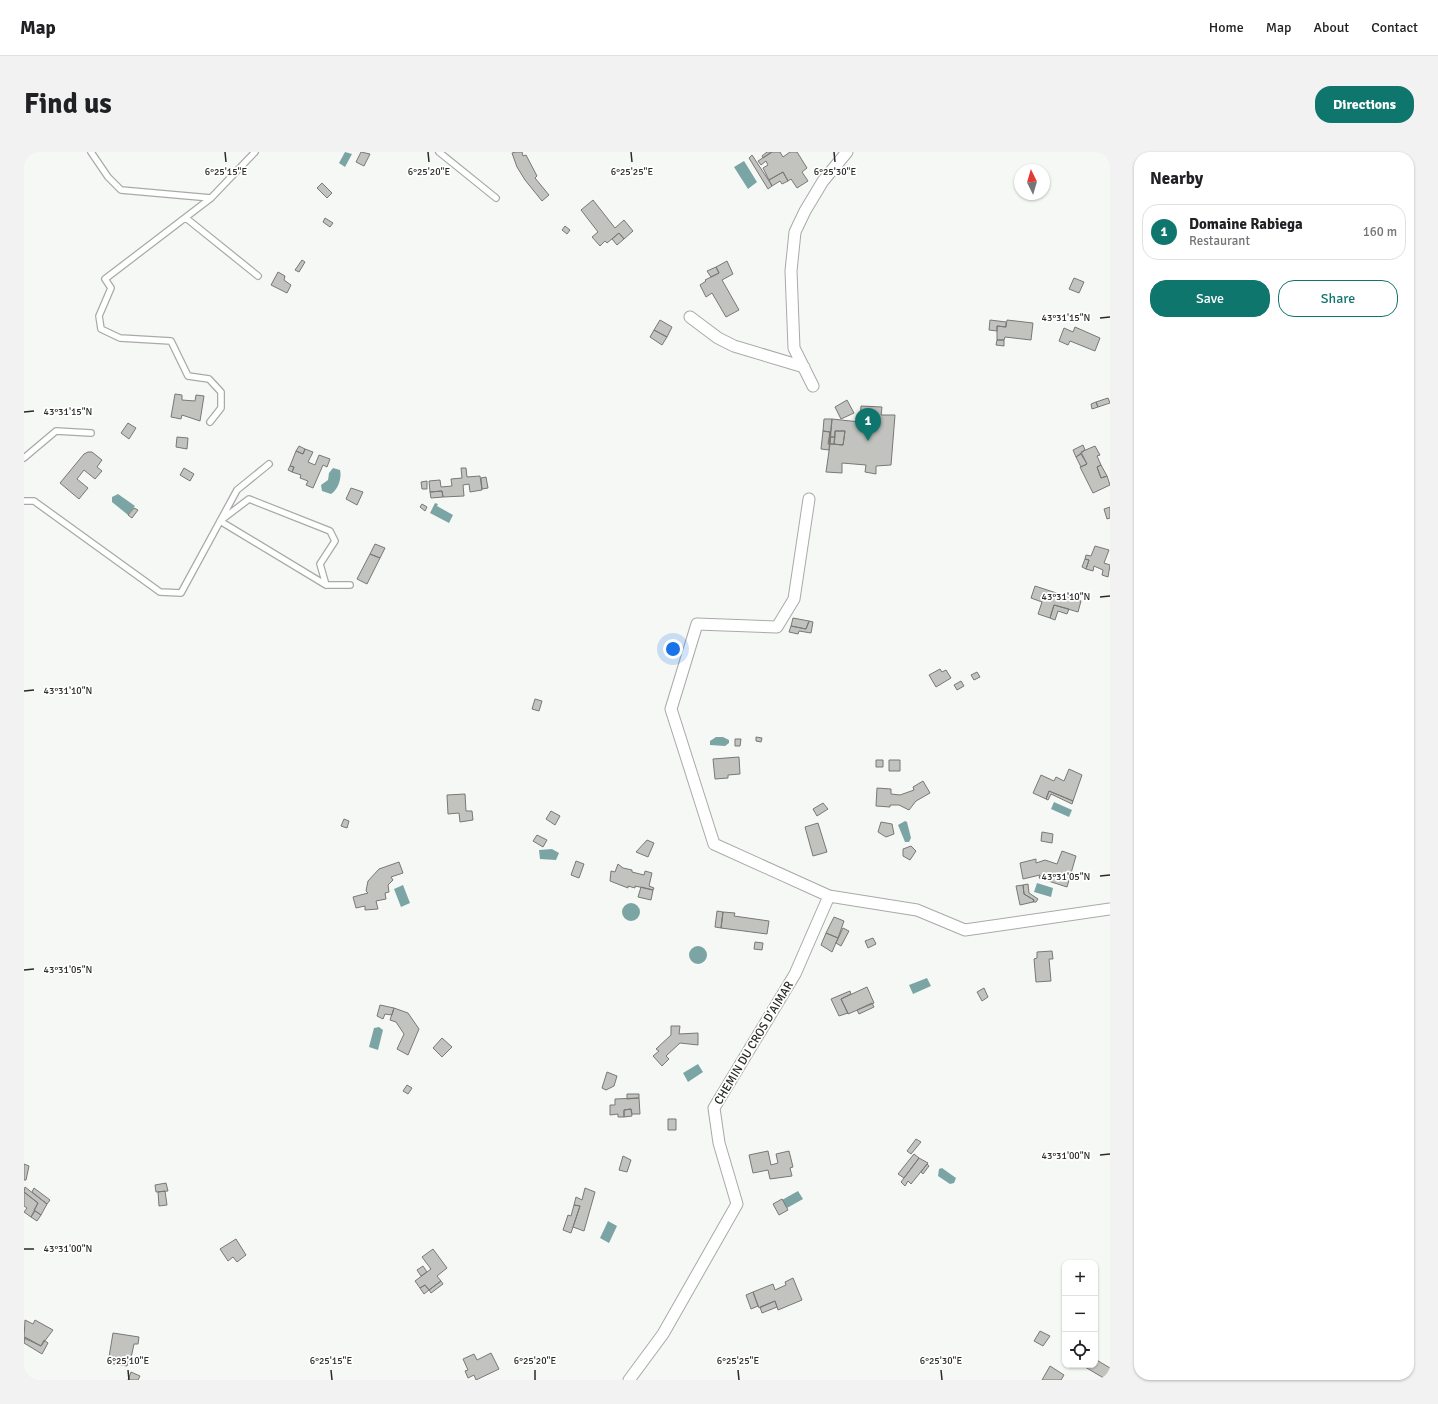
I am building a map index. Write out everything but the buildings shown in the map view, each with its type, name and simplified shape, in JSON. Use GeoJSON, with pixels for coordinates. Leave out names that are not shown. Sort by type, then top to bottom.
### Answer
{"type":"FeatureCollection","features":[{"type":"Feature","properties":{"kind":"street"},"geometry":{"type":"LineString","coordinates":[[813,386],[794,348],[792,270],[795,232],[805,211],[823,181],[847,152]]}},
{"type":"Feature","properties":{"kind":"street"},"geometry":{"type":"LineString","coordinates":[[690,317],[718,338],[734,346],[804,367]]}},
{"type":"Feature","properties":{"kind":"street"},"geometry":{"type":"LineString","coordinates":[[809,499],[794,599],[778,627],[697,624],[670,709],[714,844],[829,896],[917,910],[965,930],[1110,909]]}},
{"type":"Feature","properties":{"kind":"street","name":"CHEMIN DU CROS D'AIMAR"},"geometry":{"type":"LineString","coordinates":[[629,1380],[663,1334],[737,1204],[719,1144],[714,1108],[795,974],[829,896]]}},
{"type":"Feature","properties":{"kind":"lane"},"geometry":{"type":"LineString","coordinates":[[91,152],[108,177],[121,190],[211,198]]}},
{"type":"Feature","properties":{"kind":"lane"},"geometry":{"type":"LineString","coordinates":[[210,422],[221,408],[221,392],[209,379],[188,376],[171,341],[120,338],[101,329],[99,316],[111,288],[105,279],[211,198],[255,152]]}},
{"type":"Feature","properties":{"kind":"lane"},"geometry":{"type":"LineString","coordinates":[[439,152],[496,198]]}},
{"type":"Feature","properties":{"kind":"lane"},"geometry":{"type":"LineString","coordinates":[[186,218],[258,276]]}},
{"type":"Feature","properties":{"kind":"lane"},"geometry":{"type":"LineString","coordinates":[[24,458],[56,431],[91,434]]}},
{"type":"Feature","properties":{"kind":"lane"},"geometry":{"type":"LineString","coordinates":[[24,501],[34,501],[160,592],[181,593],[237,490],[269,464]]}},
{"type":"Feature","properties":{"kind":"lane"},"geometry":{"type":"LineString","coordinates":[[220,521],[249,499],[330,531],[335,541],[320,564],[326,585]]}},
{"type":"Feature","properties":{"kind":"lane"},"geometry":{"type":"LineString","coordinates":[[220,521],[326,585],[350,585]]}},
{"type":"Feature","properties":{"kind":"water"},"geometry":{"type":"Polygon","coordinates":[[[345,152],[352,154],[345,167],[339,163],[345,152]]]}},
{"type":"Feature","properties":{"kind":"water"},"geometry":{"type":"Polygon","coordinates":[[[744,161],[757,182],[748,189],[734,167],[744,161]]]}},
{"type":"Feature","properties":{"kind":"water"},"geometry":{"type":"Polygon","coordinates":[[[333,468],[340,470],[340,477],[339,484],[331,494],[322,491],[321,485],[328,480],[329,473],[333,468]]]}},
{"type":"Feature","properties":{"kind":"water"},"geometry":{"type":"Polygon","coordinates":[[[118,494],[135,506],[128,515],[112,502],[112,497],[118,494]]]}},
{"type":"Feature","properties":{"kind":"water"},"geometry":{"type":"Polygon","coordinates":[[[435,503],[438,504],[437,506],[453,515],[449,523],[430,513],[435,503]]]}},
{"type":"Feature","properties":{"kind":"water"},"geometry":{"type":"Polygon","coordinates":[[[716,737],[723,737],[729,740],[729,743],[725,746],[710,745],[710,741],[716,737]]]}},
{"type":"Feature","properties":{"kind":"water"},"geometry":{"type":"Polygon","coordinates":[[[1054,802],[1072,810],[1069,817],[1051,809],[1054,802]]]}},
{"type":"Feature","properties":{"kind":"water"},"geometry":{"type":"Polygon","coordinates":[[[905,821],[907,822],[911,838],[909,842],[905,842],[898,825],[905,821]]]}},
{"type":"Feature","properties":{"kind":"water"},"geometry":{"type":"Polygon","coordinates":[[[552,849],[559,853],[556,860],[540,859],[539,850],[552,849]]]}},
{"type":"Feature","properties":{"kind":"water"},"geometry":{"type":"Polygon","coordinates":[[[1037,883],[1053,888],[1051,897],[1034,892],[1037,883]]]}},
{"type":"Feature","properties":{"kind":"water"},"geometry":{"type":"Polygon","coordinates":[[[403,885],[410,903],[401,907],[394,889],[403,885]]]}},
{"type":"Feature","properties":{"kind":"water"},"geometry":{"type":"Polygon","coordinates":[[[631,903],[637,906],[640,912],[637,918],[631,921],[625,918],[622,912],[625,906],[631,903]]]}},
{"type":"Feature","properties":{"kind":"water"},"geometry":{"type":"Polygon","coordinates":[[[698,946],[704,949],[707,955],[704,961],[698,964],[692,961],[689,955],[692,949],[698,946]]]}},
{"type":"Feature","properties":{"kind":"water"},"geometry":{"type":"Polygon","coordinates":[[[927,978],[931,986],[913,994],[909,985],[927,978]]]}},
{"type":"Feature","properties":{"kind":"water"},"geometry":{"type":"Polygon","coordinates":[[[379,1027],[383,1030],[378,1050],[369,1047],[374,1028],[379,1027]]]}},
{"type":"Feature","properties":{"kind":"water"},"geometry":{"type":"Polygon","coordinates":[[[698,1064],[703,1072],[688,1082],[683,1073],[698,1064]]]}},
{"type":"Feature","properties":{"kind":"water"},"geometry":{"type":"Polygon","coordinates":[[[942,1168],[956,1178],[954,1183],[950,1184],[938,1176],[939,1169],[942,1168]]]}},
{"type":"Feature","properties":{"kind":"water"},"geometry":{"type":"Polygon","coordinates":[[[798,1191],[803,1199],[787,1208],[782,1200],[798,1191]]]}},
{"type":"Feature","properties":{"kind":"water"},"geometry":{"type":"Polygon","coordinates":[[[608,1221],[617,1226],[609,1243],[600,1238],[608,1221]]]}},
{"type":"Feature","properties":{"kind":"place","name":"Domaine Rabiega"},"geometry":{"type":"Point","coordinates":[868,441]}}]}
